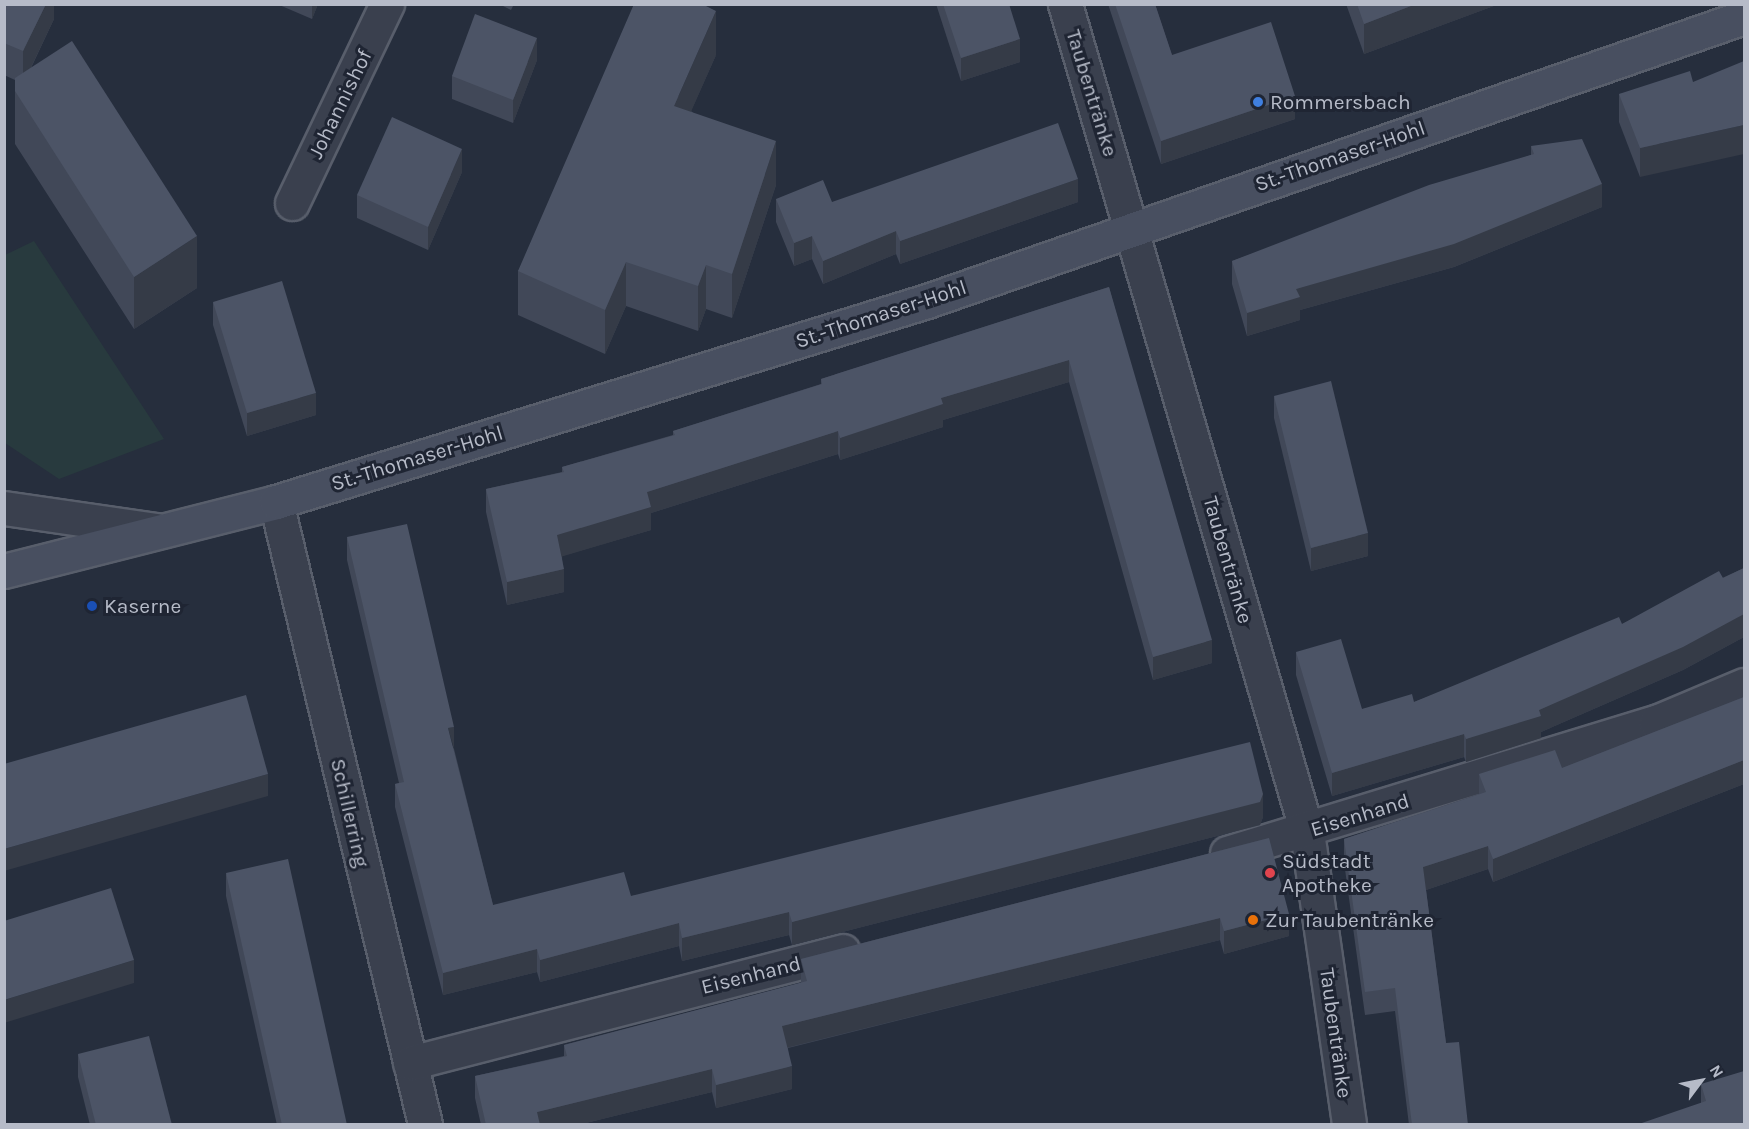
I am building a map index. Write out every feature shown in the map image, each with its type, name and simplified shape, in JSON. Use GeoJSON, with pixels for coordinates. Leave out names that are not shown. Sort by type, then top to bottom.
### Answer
{"type":"FeatureCollection","features":[{"type":"Feature","properties":{"kind":"street","name":"Johannishof"},"geometry":{"type":"LineString","coordinates":[[292,203],[387,4]]}},
{"type":"Feature","properties":{"kind":"street","name":"Taubentränke"},"geometry":{"type":"LineString","coordinates":[[1065,4],[1133,227],[1306,832],[1349,1125]]}},
{"type":"Feature","properties":{"kind":"street","name":"St.-Thomaser-Hohl"},"geometry":{"type":"LineString","coordinates":[[4,571],[156,530],[276,502],[927,301],[1133,227],[1744,17]]}},
{"type":"Feature","properties":{"kind":"street","name":"Schillerring"},"geometry":{"type":"LineString","coordinates":[[276,502],[426,1125]]}},
{"type":"Feature","properties":{"kind":"street"},"geometry":{"type":"LineString","coordinates":[[4,508],[156,530]]}},
{"type":"Feature","properties":{"kind":"street","name":"Eisenhand"},"geometry":{"type":"LineString","coordinates":[[1192,862],[1306,832],[1656,722],[1744,685]]}},
{"type":"Feature","properties":{"kind":"street","name":"Eisenhand"},"geometry":{"type":"LineString","coordinates":[[410,1063],[870,945]]}},
{"type":"Feature","properties":{"kind":"shaded area"},"geometry":{"type":"Polygon","coordinates":[[[34,241],[164,439],[59,479],[5,443],[5,255],[34,241]]]}},
{"type":"Feature","properties":{"kind":"building"},"geometry":{"type":"Polygon","coordinates":[[[4,4],[46,4],[23,51],[4,43],[4,4]]]}},
{"type":"Feature","properties":{"kind":"building"},"geometry":{"type":"Polygon","coordinates":[[[634,4],[702,4],[716,11],[674,106],[776,141],[732,274],[706,265],[698,286],[626,262],[605,310],[518,271],[634,4]]]}},
{"type":"Feature","properties":{"kind":"building"},"geometry":{"type":"Polygon","coordinates":[[[943,4],[1009,4],[1020,39],[961,58],[943,4]]]}},
{"type":"Feature","properties":{"kind":"building"},"geometry":{"type":"Polygon","coordinates":[[[1115,4],[1155,4],[1172,55],[1271,22],[1295,96],[1161,141],[1115,4]]]}},
{"type":"Feature","properties":{"kind":"building"},"geometry":{"type":"Polygon","coordinates":[[[1357,4],[1416,4],[1364,24],[1357,4]]]}},
{"type":"Feature","properties":{"kind":"building"},"geometry":{"type":"Polygon","coordinates":[[[475,14],[537,38],[513,100],[452,76],[475,14]]]}},
{"type":"Feature","properties":{"kind":"building"},"geometry":{"type":"Polygon","coordinates":[[[72,41],[197,236],[134,277],[15,91],[15,78],[72,41]]]}},
{"type":"Feature","properties":{"kind":"building"},"geometry":{"type":"Polygon","coordinates":[[[1744,61],[1744,125],[1640,148],[1619,94],[1690,71],[1693,82],[1744,61]]]}},
{"type":"Feature","properties":{"kind":"building"},"geometry":{"type":"Polygon","coordinates":[[[392,117],[462,149],[428,227],[357,195],[392,117]]]}},
{"type":"Feature","properties":{"kind":"building"},"geometry":{"type":"Polygon","coordinates":[[[1058,123],[1078,179],[900,241],[896,231],[823,261],[812,236],[794,243],[776,199],[823,180],[832,202],[1058,123]]]}},
{"type":"Feature","properties":{"kind":"building"},"geometry":{"type":"Polygon","coordinates":[[[1582,139],[1602,184],[1454,244],[1296,289],[1300,297],[1247,313],[1232,261],[1429,185],[1534,154],[1531,146],[1582,139]]]}},
{"type":"Feature","properties":{"kind":"building"},"geometry":{"type":"Polygon","coordinates":[[[282,281],[316,393],[247,413],[213,302],[282,281]]]}},
{"type":"Feature","properties":{"kind":"building"},"geometry":{"type":"Polygon","coordinates":[[[1109,287],[1212,640],[1153,657],[1069,360],[941,398],[943,404],[840,438],[838,431],[647,492],[651,507],[557,535],[564,569],[507,582],[486,489],[564,472],[562,467],[675,435],[673,431],[822,384],[821,379],[1109,287]]]}},
{"type":"Feature","properties":{"kind":"building"},"geometry":{"type":"Polygon","coordinates":[[[1331,381],[1368,533],[1311,548],[1274,396],[1331,381]]]}},
{"type":"Feature","properties":{"kind":"building"},"geometry":{"type":"Polygon","coordinates":[[[407,524],[454,727],[448,728],[493,905],[624,872],[631,896],[1250,742],[1263,794],[1260,802],[792,922],[789,912],[682,938],[679,923],[540,960],[537,949],[443,973],[395,784],[404,782],[347,537],[407,524]]]}},
{"type":"Feature","properties":{"kind":"building"},"geometry":{"type":"Polygon","coordinates":[[[1744,568],[1744,614],[1683,647],[1539,710],[1541,716],[1466,739],[1464,734],[1332,773],[1296,652],[1341,639],[1362,709],[1412,694],[1414,702],[1619,617],[1622,624],[1719,571],[1723,578],[1744,568]]]}},
{"type":"Feature","properties":{"kind":"building"},"geometry":{"type":"Polygon","coordinates":[[[246,695],[268,774],[4,849],[4,764],[246,695]]]}},
{"type":"Feature","properties":{"kind":"building"},"geometry":{"type":"Polygon","coordinates":[[[1744,697],[1744,760],[1493,859],[1488,846],[1423,867],[1446,1043],[1459,1042],[1468,1125],[1412,1125],[1395,988],[1365,992],[1344,839],[1486,792],[1479,774],[1555,750],[1562,768],[1744,697]]]}},
{"type":"Feature","properties":{"kind":"building"},"geometry":{"type":"Polygon","coordinates":[[[1269,838],[1289,914],[1224,931],[1220,918],[782,1026],[792,1066],[716,1085],[712,1069],[537,1112],[540,1125],[486,1125],[475,1076],[567,1056],[564,1045],[807,981],[801,959],[1269,838]]]}},
{"type":"Feature","properties":{"kind":"building"},"geometry":{"type":"Polygon","coordinates":[[[288,859],[347,1125],[282,1125],[226,873],[288,859]]]}},
{"type":"Feature","properties":{"kind":"building"},"geometry":{"type":"Polygon","coordinates":[[[111,888],[134,960],[4,1000],[4,921],[111,888]]]}},
{"type":"Feature","properties":{"kind":"building"},"geometry":{"type":"Polygon","coordinates":[[[149,1036],[172,1125],[96,1125],[78,1054],[149,1036]]]}},
{"type":"Feature","properties":{"kind":"building"},"geometry":{"type":"Polygon","coordinates":[[[1744,1071],[1744,1125],[1636,1125],[1706,1101],[1701,1084],[1744,1071]]]}},
{"type":"Feature","properties":{"kind":"place","name":"Rommersbach"},"geometry":{"type":"Point","coordinates":[1258,102]}},
{"type":"Feature","properties":{"kind":"place","name":"Kaserne"},"geometry":{"type":"Point","coordinates":[92,606]}},
{"type":"Feature","properties":{"kind":"place","name":"Südstadt Apotheke"},"geometry":{"type":"Point","coordinates":[1270,873]}},
{"type":"Feature","properties":{"kind":"place","name":"Zur Taubentränke"},"geometry":{"type":"Point","coordinates":[1253,920]}}]}
